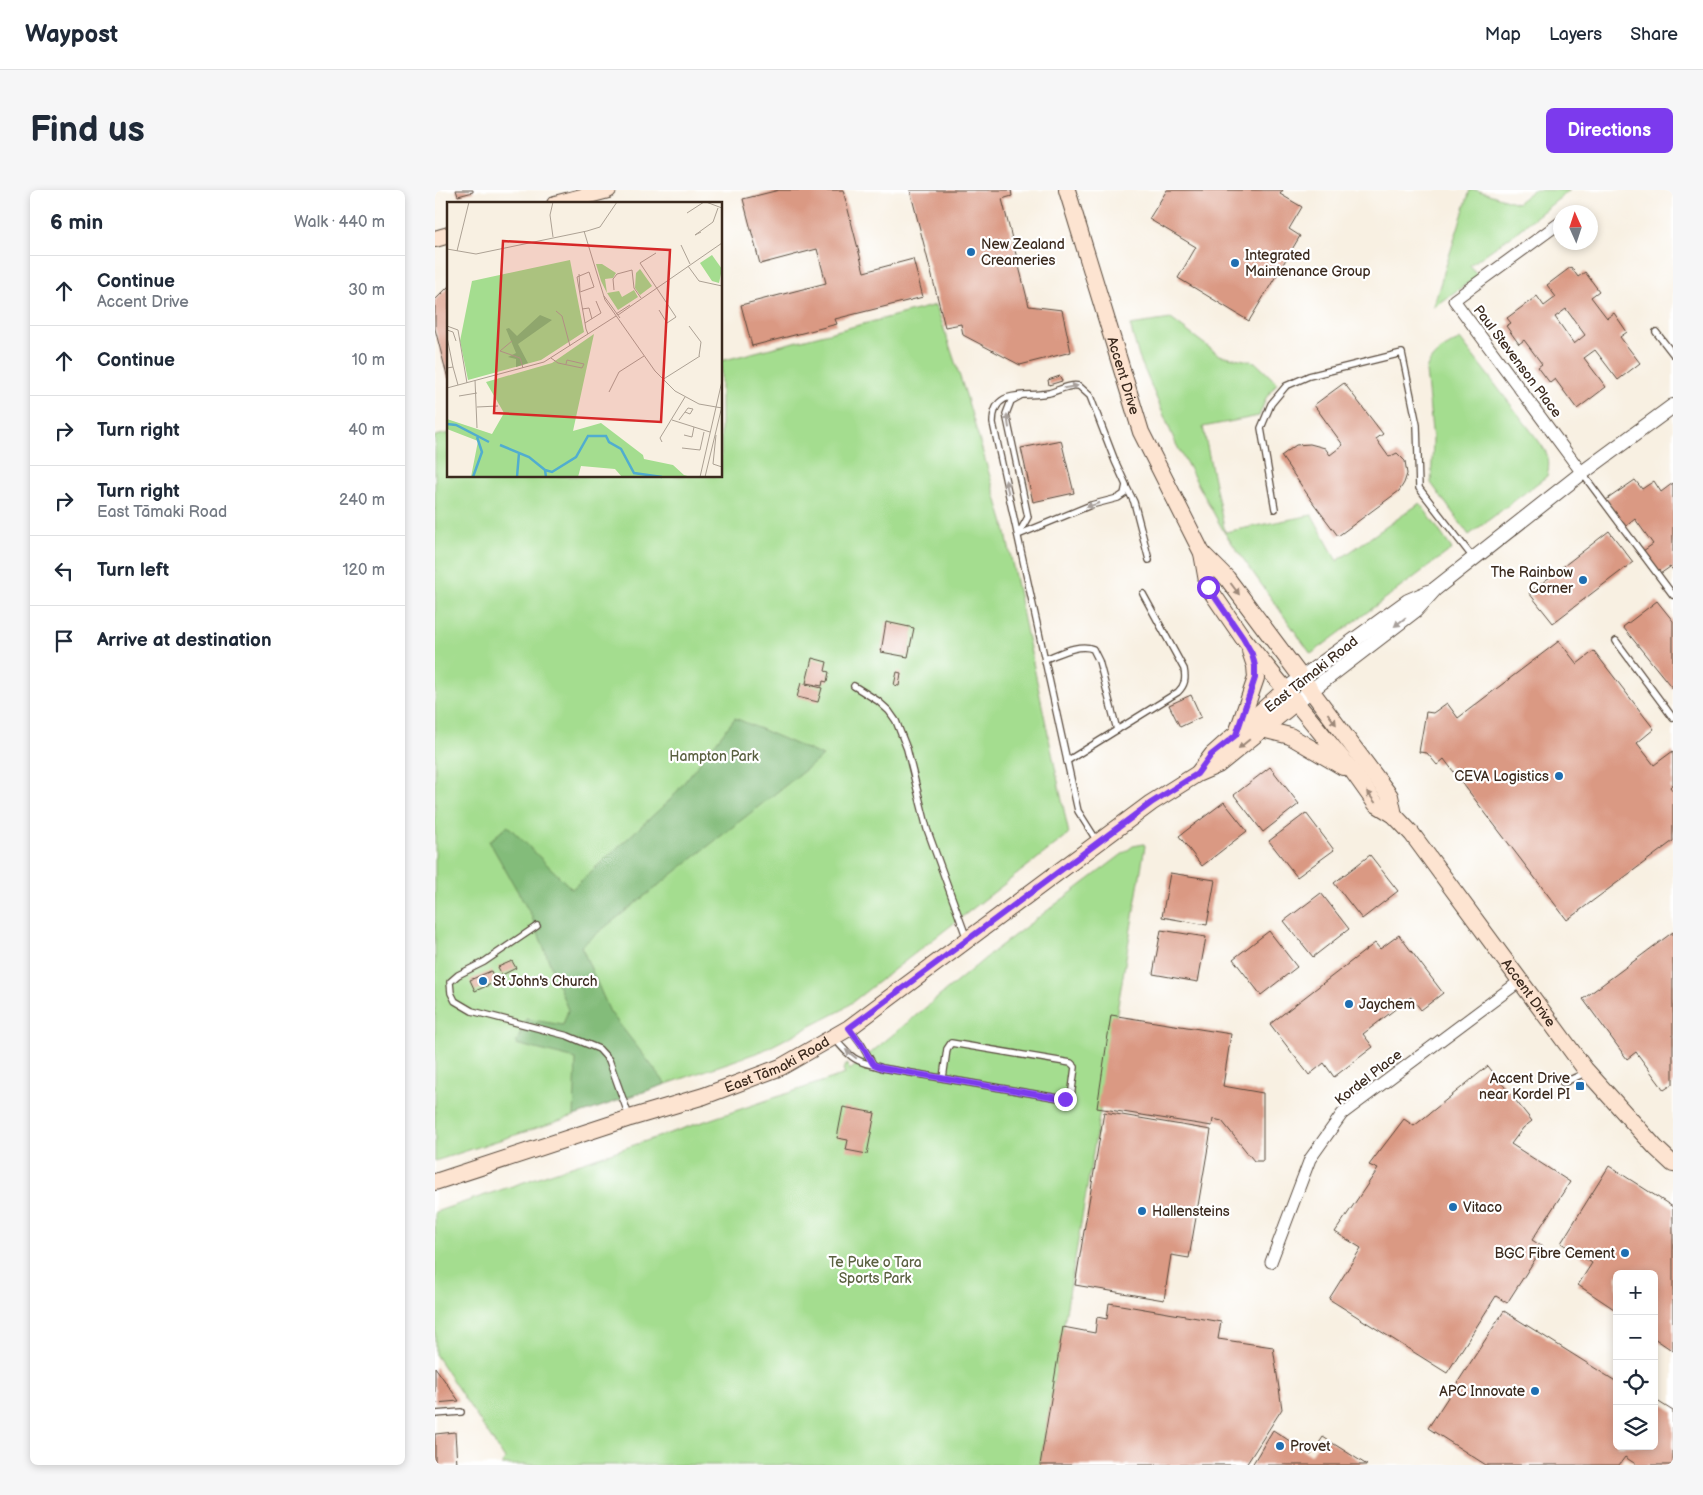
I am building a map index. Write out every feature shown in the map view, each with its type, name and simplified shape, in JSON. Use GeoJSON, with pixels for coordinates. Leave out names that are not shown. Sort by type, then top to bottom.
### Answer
{"type":"FeatureCollection","features":[{"type":"Feature","properties":{"kind":"main road"},"geometry":{"type":"LineString","coordinates":[[563,202],[608,190]]}},
{"type":"Feature","properties":{"kind":"main road","name":"Accent Drive"},"geometry":{"type":"LineString","coordinates":[[1067,190],[1141,432],[1202,553],[1208,587],[1243,638],[1376,804],[1394,815],[1412,834],[1587,1072],[1612,1101],[1671,1157]]}},
{"type":"Feature","properties":{"kind":"main road","name":"Accent Drive"},"geometry":{"type":"LineString","coordinates":[[1202,553],[1227,578],[1390,796],[1394,815]]}},
{"type":"Feature","properties":{"kind":"main road"},"geometry":{"type":"LineString","coordinates":[[1236,735],[1255,678],[1252,654],[1243,638]]}},
{"type":"Feature","properties":{"kind":"main road","name":"East Tāmaki Road"},"geometry":{"type":"LineString","coordinates":[[435,1182],[630,1118],[704,1096],[781,1067],[849,1028],[1151,803],[1197,774],[1219,765],[1262,729],[1291,696]]}},
{"type":"Feature","properties":{"kind":"main road","name":"East Tāmaki Road"},"geometry":{"type":"LineString","coordinates":[[1197,774],[1211,755],[1291,696]]}},
{"type":"Feature","properties":{"kind":"main road"},"geometry":{"type":"LineString","coordinates":[[1262,729],[1290,736],[1353,774]]}},
{"type":"Feature","properties":{"kind":"street","name":"Paul Stevenson Place"},"geometry":{"type":"LineString","coordinates":[[1553,228],[1454,300],[1582,473]]}},
{"type":"Feature","properties":{"kind":"street","name":"East Tāmaki Road"},"geometry":{"type":"LineString","coordinates":[[1291,696],[1408,601],[1435,589],[1582,473],[1673,406]]}},
{"type":"Feature","properties":{"kind":"street","name":"Kordel Place"},"geometry":{"type":"LineString","coordinates":[[1271,1262],[1310,1159],[1343,1114],[1519,981]]}},
{"type":"Feature","properties":{"kind":"lane"},"geometry":{"type":"LineString","coordinates":[[1656,332],[1673,354]]}},
{"type":"Feature","properties":{"kind":"lane"},"geometry":{"type":"LineString","coordinates":[[1275,508],[1261,428],[1271,404],[1285,386],[1309,376],[1401,353],[1417,424],[1419,488],[1474,559]]}},
{"type":"Feature","properties":{"kind":"lane"},"geometry":{"type":"LineString","coordinates":[[1098,843],[1078,811],[1067,761],[993,423],[994,411],[1001,402],[1011,396],[1042,394],[1071,386],[1084,388],[1090,396],[1115,462],[1134,502],[1149,560]]}},
{"type":"Feature","properties":{"kind":"lane"},"geometry":{"type":"LineString","coordinates":[[1018,535],[1029,517],[1006,414],[1011,401],[1023,395]]}},
{"type":"Feature","properties":{"kind":"lane"},"geometry":{"type":"LineString","coordinates":[[1582,473],[1673,595]]}},
{"type":"Feature","properties":{"kind":"lane"},"geometry":{"type":"LineString","coordinates":[[1018,535],[1091,505],[1118,498],[1124,494],[1125,485]]}},
{"type":"Feature","properties":{"kind":"lane"},"geometry":{"type":"LineString","coordinates":[[1067,761],[1179,692],[1185,681],[1182,664],[1143,594]]}},
{"type":"Feature","properties":{"kind":"lane"},"geometry":{"type":"LineString","coordinates":[[1616,641],[1673,718]]}},
{"type":"Feature","properties":{"kind":"lane"},"geometry":{"type":"LineString","coordinates":[[1045,659],[1081,646],[1093,649],[1099,661],[1117,730]]}},
{"type":"Feature","properties":{"kind":"lane"},"geometry":{"type":"LineString","coordinates":[[854,686],[878,701],[896,721],[907,749],[927,829],[967,940]]}},
{"type":"Feature","properties":{"kind":"lane"},"geometry":{"type":"LineString","coordinates":[[537,926],[484,962],[458,975],[450,982],[451,993],[455,1000],[472,1010],[568,1036],[599,1049],[609,1060],[630,1118]]}},
{"type":"Feature","properties":{"kind":"lane"},"geometry":{"type":"LineString","coordinates":[[849,1028],[873,1064]]}},
{"type":"Feature","properties":{"kind":"lane"},"geometry":{"type":"LineString","coordinates":[[833,1037],[851,1056],[863,1063],[873,1064],[882,1068],[1065,1099],[1071,1098],[1075,1068],[1071,1063],[954,1043],[949,1045],[947,1049],[943,1078]]}},
{"type":"Feature","properties":{"kind":"lane"},"geometry":{"type":"LineString","coordinates":[[1563,1083],[1587,1072]]}},
{"type":"Feature","properties":{"kind":"lane"},"geometry":{"type":"LineString","coordinates":[[435,1414],[461,1412]]}},
{"type":"Feature","properties":{"kind":"green space"},"geometry":{"type":"Polygon","coordinates":[[[1470,190],[1476,190],[1517,203],[1533,190],[1570,190],[1514,234],[1470,265],[1478,276],[1433,307],[1470,190]]]}},
{"type":"Feature","properties":{"kind":"green space","name":"Hampton Park"},"geometry":{"type":"Polygon","coordinates":[[[936,305],[966,395],[1004,524],[1069,834],[842,1010],[762,1051],[574,1116],[435,1161],[435,436],[447,433],[447,478],[723,478],[723,360],[936,305]]]}},
{"type":"Feature","properties":{"kind":"green space"},"geometry":{"type":"Polygon","coordinates":[[[1171,319],[1219,355],[1255,362],[1277,383],[1266,398],[1259,416],[1203,427],[1225,532],[1312,515],[1337,561],[1420,503],[1452,549],[1311,654],[1224,532],[1176,444],[1139,357],[1130,325],[1171,319]]]}},
{"type":"Feature","properties":{"kind":"green space"},"geometry":{"type":"Polygon","coordinates":[[[1460,339],[1538,440],[1549,461],[1547,476],[1469,535],[1431,483],[1433,441],[1426,371],[1431,359],[1435,355],[1460,339]]]}},
{"type":"Feature","properties":{"kind":"green space"},"geometry":{"type":"Polygon","coordinates":[[[735,718],[823,756],[581,946],[610,1012],[666,1084],[574,1116],[576,1059],[516,1044],[526,1019],[563,1025],[568,1010],[531,915],[489,841],[508,826],[572,889],[671,799],[735,718]]]}},
{"type":"Feature","properties":{"kind":"green space","name":"Te Puke o Tara Sports Park"},"geometry":{"type":"Polygon","coordinates":[[[1144,844],[1040,1465],[502,1465],[505,1459],[435,1354],[435,1212],[845,1074],[843,1069],[847,1064],[850,1070],[999,947],[1133,846],[1144,844]]]}},
{"type":"Feature","properties":{"kind":"building"},"geometry":{"type":"Polygon","coordinates":[[[456,190],[473,190],[473,192],[458,196],[456,190]]]}},
{"type":"Feature","properties":{"kind":"building"},"geometry":{"type":"Polygon","coordinates":[[[779,190],[843,190],[864,272],[913,259],[923,297],[835,319],[837,324],[752,346],[741,305],[826,283],[817,249],[760,264],[743,199],[779,190]]]}},
{"type":"Feature","properties":{"kind":"building","name":"New Zealand Creameries"},"geometry":{"type":"Polygon","coordinates":[[[910,190],[1011,190],[1012,196],[1002,199],[1029,306],[1062,310],[1071,352],[1020,365],[963,335],[961,324],[945,327],[910,190]]]}},
{"type":"Feature","properties":{"kind":"building","name":"Integrated Maintenance Group"},"geometry":{"type":"Polygon","coordinates":[[[1167,190],[1283,190],[1280,194],[1302,207],[1289,229],[1300,236],[1249,321],[1178,278],[1196,247],[1149,219],[1167,190]]]}},
{"type":"Feature","properties":{"kind":"building"},"geometry":{"type":"Polygon","coordinates":[[[1571,267],[1578,277],[1585,272],[1599,291],[1591,297],[1607,318],[1614,313],[1627,332],[1620,337],[1640,363],[1618,380],[1595,350],[1584,358],[1606,387],[1577,409],[1555,379],[1550,383],[1538,367],[1542,364],[1524,340],[1519,344],[1506,326],[1511,323],[1507,318],[1537,296],[1544,306],[1556,297],[1547,285],[1571,267]],[[1566,309],[1555,317],[1574,344],[1585,335],[1566,309]]]}},
{"type":"Feature","properties":{"kind":"building"},"geometry":{"type":"Polygon","coordinates":[[[447,288],[447,375],[435,329],[435,300],[447,288]]]}},
{"type":"Feature","properties":{"kind":"building"},"geometry":{"type":"Polygon","coordinates":[[[1060,376],[1062,381],[1049,385],[1048,380],[1060,376]]]}},
{"type":"Feature","properties":{"kind":"building"},"geometry":{"type":"Polygon","coordinates":[[[1344,383],[1383,434],[1376,439],[1389,457],[1397,453],[1405,461],[1407,474],[1399,491],[1338,536],[1281,456],[1296,445],[1310,444],[1325,448],[1330,455],[1343,445],[1314,405],[1344,383]]]}},
{"type":"Feature","properties":{"kind":"building"},"geometry":{"type":"Polygon","coordinates":[[[1061,440],[1074,493],[1033,502],[1021,448],[1061,440]]]}},
{"type":"Feature","properties":{"kind":"building"},"geometry":{"type":"Polygon","coordinates":[[[1635,480],[1642,489],[1654,481],[1661,492],[1673,483],[1673,570],[1670,567],[1660,574],[1643,551],[1653,544],[1635,519],[1625,527],[1606,500],[1635,480]]]}},
{"type":"Feature","properties":{"kind":"building"},"geometry":{"type":"Polygon","coordinates":[[[1609,531],[1633,562],[1553,623],[1529,593],[1609,531]]]}},
{"type":"Feature","properties":{"kind":"building"},"geometry":{"type":"Polygon","coordinates":[[[1657,601],[1673,621],[1673,689],[1623,627],[1657,601]]]}},
{"type":"Feature","properties":{"kind":"building"},"geometry":{"type":"Polygon","coordinates":[[[886,622],[914,628],[908,657],[881,652],[886,622]]]}},
{"type":"Feature","properties":{"kind":"building","name":"CEVA Logistics"},"geometry":{"type":"Polygon","coordinates":[[[1559,641],[1577,664],[1594,651],[1654,729],[1637,743],[1654,765],[1673,751],[1673,784],[1670,787],[1673,791],[1673,841],[1567,920],[1444,759],[1437,765],[1427,753],[1419,752],[1426,712],[1433,713],[1447,703],[1458,718],[1559,641]]]}},
{"type":"Feature","properties":{"kind":"building"},"geometry":{"type":"Polygon","coordinates":[[[812,658],[827,662],[825,671],[829,672],[827,682],[823,681],[822,686],[806,683],[812,658]]]}},
{"type":"Feature","properties":{"kind":"building"},"geometry":{"type":"Polygon","coordinates":[[[897,672],[901,673],[899,686],[894,685],[897,672]]]}},
{"type":"Feature","properties":{"kind":"building"},"geometry":{"type":"Polygon","coordinates":[[[801,683],[822,688],[818,702],[797,697],[801,683]]]}},
{"type":"Feature","properties":{"kind":"building"},"geometry":{"type":"Polygon","coordinates":[[[1191,695],[1201,717],[1180,727],[1169,705],[1191,695]]]}},
{"type":"Feature","properties":{"kind":"building"},"geometry":{"type":"Polygon","coordinates":[[[1270,767],[1299,804],[1263,832],[1234,795],[1270,767]]]}},
{"type":"Feature","properties":{"kind":"building"},"geometry":{"type":"Polygon","coordinates":[[[1224,802],[1247,831],[1202,866],[1179,836],[1224,802]]]}},
{"type":"Feature","properties":{"kind":"building"},"geometry":{"type":"Polygon","coordinates":[[[1306,813],[1334,850],[1297,877],[1269,841],[1306,813]]]}},
{"type":"Feature","properties":{"kind":"building"},"geometry":{"type":"Polygon","coordinates":[[[1370,855],[1398,891],[1362,919],[1334,883],[1370,855]]]}},
{"type":"Feature","properties":{"kind":"building"},"geometry":{"type":"Polygon","coordinates":[[[1170,873],[1215,880],[1207,925],[1162,917],[1170,873]]]}},
{"type":"Feature","properties":{"kind":"building"},"geometry":{"type":"Polygon","coordinates":[[[1321,893],[1349,929],[1313,957],[1284,921],[1321,893]]]}},
{"type":"Feature","properties":{"kind":"building"},"geometry":{"type":"Polygon","coordinates":[[[1161,930],[1206,937],[1198,982],[1153,974],[1161,930]]]}},
{"type":"Feature","properties":{"kind":"building"},"geometry":{"type":"Polygon","coordinates":[[[1269,931],[1297,967],[1261,995],[1233,959],[1269,931]]]}},
{"type":"Feature","properties":{"kind":"building"},"geometry":{"type":"Polygon","coordinates":[[[1673,932],[1673,1084],[1664,1090],[1636,1052],[1627,1059],[1583,999],[1673,932]]]}},
{"type":"Feature","properties":{"kind":"building","name":"Jaychem"},"geometry":{"type":"Polygon","coordinates":[[[1399,935],[1443,993],[1421,1010],[1411,997],[1363,1034],[1373,1047],[1334,1077],[1324,1063],[1309,1075],[1270,1024],[1375,943],[1380,949],[1399,935]]]}},
{"type":"Feature","properties":{"kind":"building"},"geometry":{"type":"Polygon","coordinates":[[[512,961],[516,968],[502,975],[498,967],[512,961]]]}},
{"type":"Feature","properties":{"kind":"building","name":"St John's Church"},"geometry":{"type":"Polygon","coordinates":[[[491,971],[496,982],[475,991],[470,980],[491,971]]]}},
{"type":"Feature","properties":{"kind":"building"},"geometry":{"type":"Polygon","coordinates":[[[1111,1015],[1231,1034],[1223,1086],[1263,1093],[1263,1161],[1254,1161],[1222,1121],[1213,1119],[1212,1126],[1097,1108],[1111,1015]]]}},
{"type":"Feature","properties":{"kind":"building","name":"Vitaco"},"geometry":{"type":"Polygon","coordinates":[[[1488,1066],[1532,1121],[1523,1128],[1511,1144],[1570,1182],[1532,1240],[1543,1247],[1507,1303],[1496,1296],[1447,1373],[1329,1299],[1361,1248],[1335,1232],[1378,1169],[1369,1165],[1404,1119],[1414,1126],[1488,1066]]]}},
{"type":"Feature","properties":{"kind":"building"},"geometry":{"type":"Polygon","coordinates":[[[843,1107],[875,1113],[867,1154],[846,1150],[848,1140],[837,1138],[843,1107]]]}},
{"type":"Feature","properties":{"kind":"building","name":"Hallensteins"},"geometry":{"type":"Polygon","coordinates":[[[1104,1112],[1211,1130],[1189,1258],[1171,1255],[1164,1300],[1075,1285],[1104,1112]]]}},
{"type":"Feature","properties":{"kind":"building","name":"BGC Fibre Cement"},"geometry":{"type":"Polygon","coordinates":[[[1609,1166],[1673,1207],[1673,1351],[1658,1341],[1658,1270],[1613,1270],[1613,1308],[1578,1285],[1592,1263],[1561,1243],[1609,1166]]]}},
{"type":"Feature","properties":{"kind":"building"},"geometry":{"type":"Polygon","coordinates":[[[1109,1303],[1221,1322],[1218,1339],[1273,1347],[1282,1409],[1246,1465],[1040,1465],[1063,1327],[1095,1333],[1097,1317],[1107,1319],[1109,1303]]]}},
{"type":"Feature","properties":{"kind":"building","name":"APC Innovate"},"geometry":{"type":"Polygon","coordinates":[[[1504,1311],[1613,1379],[1613,1450],[1658,1450],[1658,1402],[1673,1411],[1673,1465],[1637,1465],[1625,1457],[1619,1465],[1486,1465],[1428,1428],[1504,1311]]]}},
{"type":"Feature","properties":{"kind":"building"},"geometry":{"type":"Polygon","coordinates":[[[435,1367],[459,1401],[435,1403],[435,1367]]]}},
{"type":"Feature","properties":{"kind":"building","name":"Provet"},"geometry":{"type":"Polygon","coordinates":[[[1273,1430],[1311,1455],[1323,1437],[1367,1465],[1252,1465],[1273,1430]]]}},
{"type":"Feature","properties":{"kind":"building"},"geometry":{"type":"Polygon","coordinates":[[[455,1432],[457,1465],[435,1465],[435,1434],[455,1432]]]}},
{"type":"Feature","properties":{"kind":"place","name":"New Zealand Creameries"},"geometry":{"type":"Point","coordinates":[971,252]}},
{"type":"Feature","properties":{"kind":"place","name":"Integrated Maintenance Group"},"geometry":{"type":"Point","coordinates":[1235,263]}},
{"type":"Feature","properties":{"kind":"place","name":"The Rainbow Corner"},"geometry":{"type":"Point","coordinates":[1583,580]}},
{"type":"Feature","properties":{"kind":"place","name":"CEVA Logistics"},"geometry":{"type":"Point","coordinates":[1559,776]}},
{"type":"Feature","properties":{"kind":"place","name":"St John's Church"},"geometry":{"type":"Point","coordinates":[483,981]}},
{"type":"Feature","properties":{"kind":"place","name":"Jaychem"},"geometry":{"type":"Point","coordinates":[1349,1004]}},
{"type":"Feature","properties":{"kind":"place","name":"Accent Drive near Kordel PI"},"geometry":{"type":"Point","coordinates":[1580,1086]}},
{"type":"Feature","properties":{"kind":"place","name":"Vitaco"},"geometry":{"type":"Point","coordinates":[1453,1207]}},
{"type":"Feature","properties":{"kind":"place","name":"Hallensteins"},"geometry":{"type":"Point","coordinates":[1142,1211]}},
{"type":"Feature","properties":{"kind":"place","name":"BGC Fibre Cement"},"geometry":{"type":"Point","coordinates":[1625,1253]}},
{"type":"Feature","properties":{"kind":"place","name":"APC Innovate"},"geometry":{"type":"Point","coordinates":[1535,1391]}},
{"type":"Feature","properties":{"kind":"place","name":"Provet"},"geometry":{"type":"Point","coordinates":[1280,1446]}},
{"type":"Feature","properties":{"kind":"route"},"geometry":{"type":"LineString","coordinates":[[1065,1099],[882,1068],[873,1064],[849,1028],[1151,803],[1197,774],[1211,755],[1236,735],[1255,678],[1255,666],[1252,654],[1243,638],[1208,587]]}}]}
